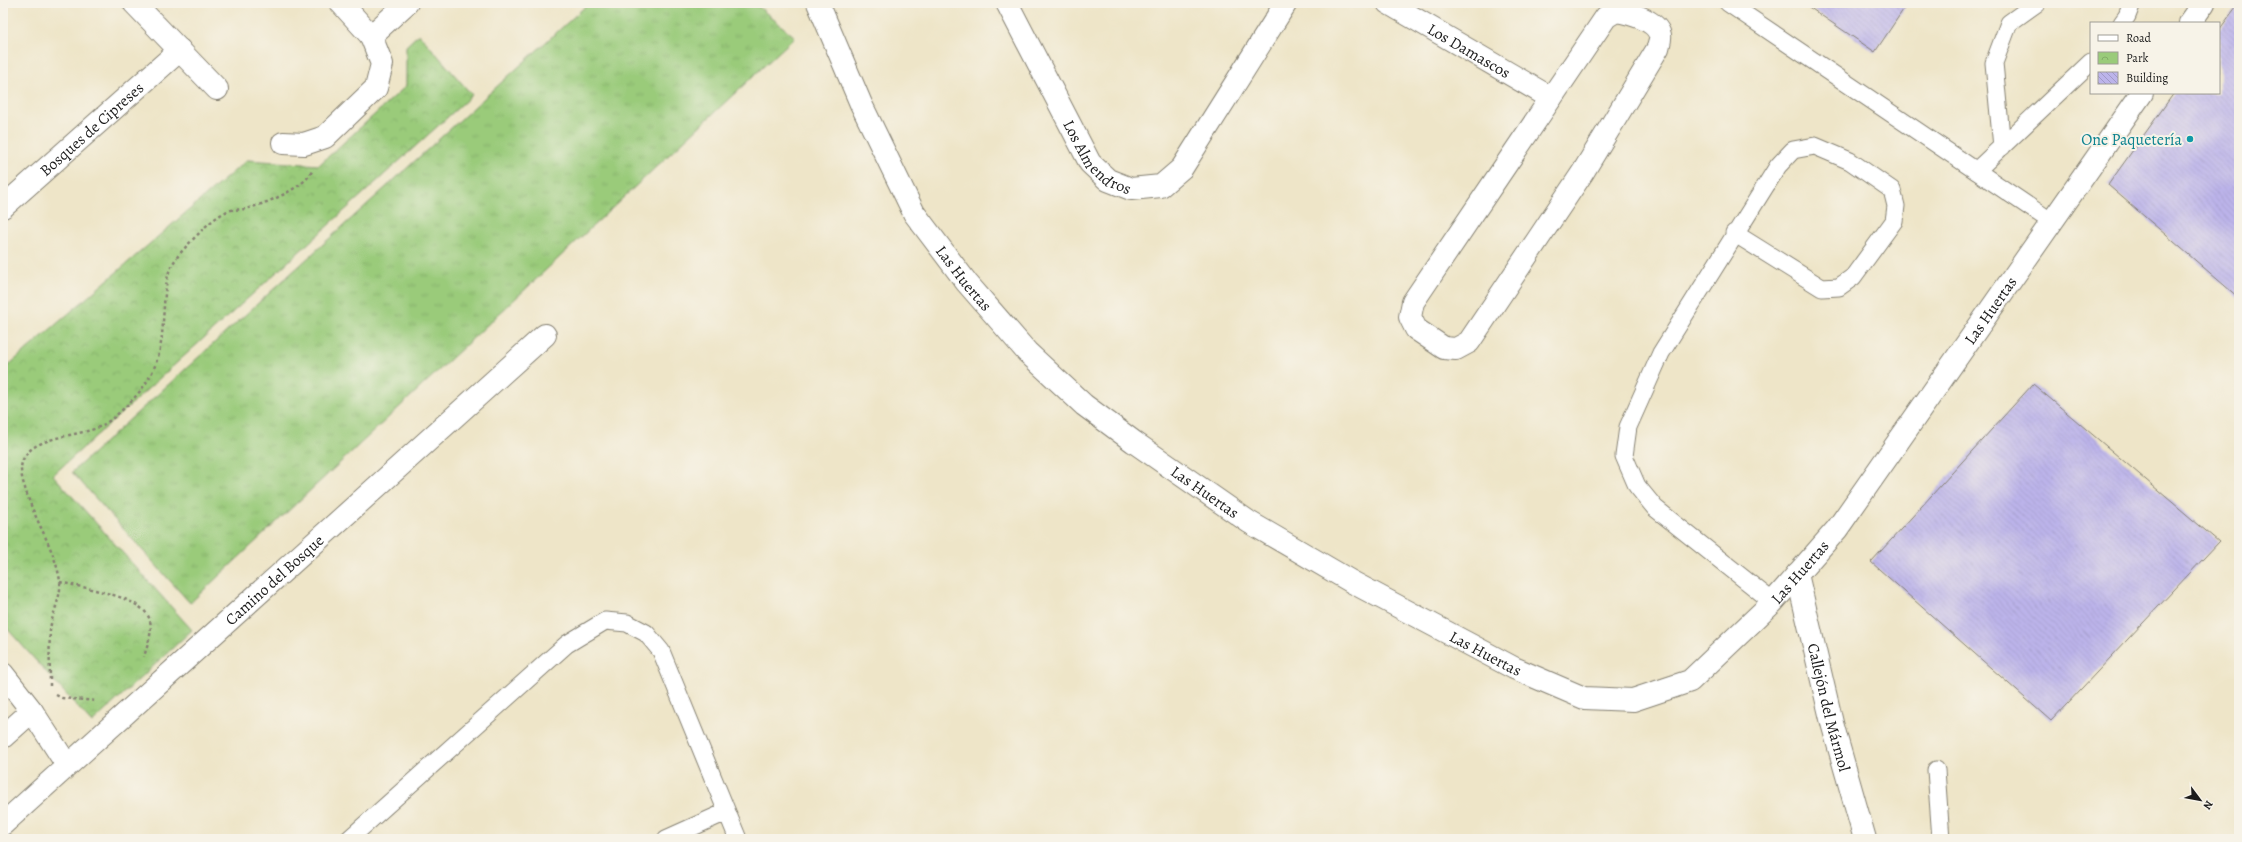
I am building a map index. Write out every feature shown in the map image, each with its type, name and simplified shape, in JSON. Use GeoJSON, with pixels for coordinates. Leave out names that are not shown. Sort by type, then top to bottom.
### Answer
{"type":"FeatureCollection","features":[{"type":"Feature","properties":{"kind":"street"},"geometry":{"type":"LineString","coordinates":[[134,3],[217,89]]}},
{"type":"Feature","properties":{"kind":"street"},"geometry":{"type":"LineString","coordinates":[[283,143],[304,144],[325,137],[376,88],[382,64],[372,36],[341,3]]}},
{"type":"Feature","properties":{"kind":"street"},"geometry":{"type":"LineString","coordinates":[[372,36],[407,3]]}},
{"type":"Feature","properties":{"kind":"street","name":"Las Huertas"},"geometry":{"type":"LineString","coordinates":[[818,3],[861,104],[914,213],[967,283],[1027,352],[1084,405],[1134,442],[1249,522],[1352,582],[1514,668],[1584,698],[1633,700],[1690,681],[1773,602],[1837,529],[2141,94]]}},
{"type":"Feature","properties":{"kind":"street","name":"Los Almendros"},"geometry":{"type":"LineString","coordinates":[[1007,3],[1090,163],[1108,180],[1131,189],[1161,186],[1182,168],[1286,3]]}},
{"type":"Feature","properties":{"kind":"street","name":"Los Damascos"},"geometry":{"type":"LineString","coordinates":[[1388,3],[1551,98]]}},
{"type":"Feature","properties":{"kind":"street"},"geometry":{"type":"LineString","coordinates":[[2191,22],[2204,3]]}},
{"type":"Feature","properties":{"kind":"street"},"geometry":{"type":"LineString","coordinates":[[1616,12],[1631,13],[1655,27],[1660,36],[1658,48],[1583,172],[1469,342],[1456,349],[1444,348],[1416,329],[1410,317],[1413,302],[1551,98],[1606,17],[1616,12]]}},
{"type":"Feature","properties":{"kind":"street","name":"Bosques de Cipreses"},"geometry":{"type":"LineString","coordinates":[[3,207],[180,50]]}},
{"type":"Feature","properties":{"kind":"street","name":"Camino del Bosque"},"geometry":{"type":"LineString","coordinates":[[3,824],[545,335]]}},
{"type":"Feature","properties":{"kind":"street","name":"Callejón del Mármol"},"geometry":{"type":"LineString","coordinates":[[1797,574],[1832,723],[1865,839]]}},
{"type":"Feature","properties":{"kind":"street"},"geometry":{"type":"LineString","coordinates":[[3,674],[32,711],[67,765]]}},
{"type":"Feature","properties":{"kind":"street"},"geometry":{"type":"LineString","coordinates":[[3,737],[32,711]]}},
{"type":"Feature","properties":{"kind":"lane"},"geometry":{"type":"LineString","coordinates":[[1728,3],[2052,222]]}},
{"type":"Feature","properties":{"kind":"lane"},"geometry":{"type":"LineString","coordinates":[[2002,147],[1994,63],[2009,23],[2037,3]]}},
{"type":"Feature","properties":{"kind":"lane"},"geometry":{"type":"LineString","coordinates":[[2122,22],[2132,3]]}},
{"type":"Feature","properties":{"kind":"lane"},"geometry":{"type":"LineString","coordinates":[[1976,171],[2090,63]]}},
{"type":"Feature","properties":{"kind":"lane"},"geometry":{"type":"LineString","coordinates":[[1734,234],[1822,288],[1839,287],[1853,277],[1894,221],[1896,206],[1892,190],[1850,161],[1815,146],[1793,150],[1778,166],[1734,234],[1661,353],[1628,426],[1624,456],[1637,486],[1655,508],[1773,602]]}},
{"type":"Feature","properties":{"kind":"lane"},"geometry":{"type":"LineString","coordinates":[[349,839],[566,644],[605,621],[627,623],[646,633],[661,652],[738,839]]}},
{"type":"Feature","properties":{"kind":"lane"},"geometry":{"type":"LineString","coordinates":[[1936,770],[1941,839]]}},
{"type":"Feature","properties":{"kind":"lane"},"geometry":{"type":"LineString","coordinates":[[666,839],[726,812]]}},
{"type":"Feature","properties":{"kind":"path"},"geometry":{"type":"LineString","coordinates":[[99,701],[62,698],[55,695],[50,686],[50,630],[60,582],[50,547],[31,509],[22,477],[21,468],[25,457],[43,443],[68,434],[101,426],[133,399],[146,384],[155,367],[162,346],[168,274],[174,262],[205,227],[228,211],[246,208],[277,198],[305,180],[310,175],[325,137]]}},
{"type":"Feature","properties":{"kind":"path"},"geometry":{"type":"LineString","coordinates":[[60,582],[130,600],[145,609],[150,621],[150,636],[142,662]]}},
{"type":"Feature","properties":{"kind":"green space"},"geometry":{"type":"Polygon","coordinates":[[[589,3],[754,3],[795,37],[190,603],[72,472],[589,3]]]}},
{"type":"Feature","properties":{"kind":"green space"},"geometry":{"type":"Polygon","coordinates":[[[419,34],[472,95],[53,475],[192,630],[92,723],[3,624],[3,370],[247,160],[319,165],[406,86],[406,46],[419,34]]]}},
{"type":"Feature","properties":{"kind":"building"},"geometry":{"type":"Polygon","coordinates":[[[1803,3],[1900,3],[1905,7],[1875,52],[1803,3]]]}},
{"type":"Feature","properties":{"kind":"building","name":"One Paquetería"},"geometry":{"type":"Polygon","coordinates":[[[2239,3],[2239,298],[2108,185],[2173,94],[2220,94],[2220,29],[2239,3]]]}},
{"type":"Feature","properties":{"kind":"building"},"geometry":{"type":"Polygon","coordinates":[[[2033,384],[2219,542],[2051,721],[1871,562],[2033,384]]]}},
{"type":"Feature","properties":{"kind":"place","name":"One Paquetería"},"geometry":{"type":"Point","coordinates":[2190,139]}}]}
